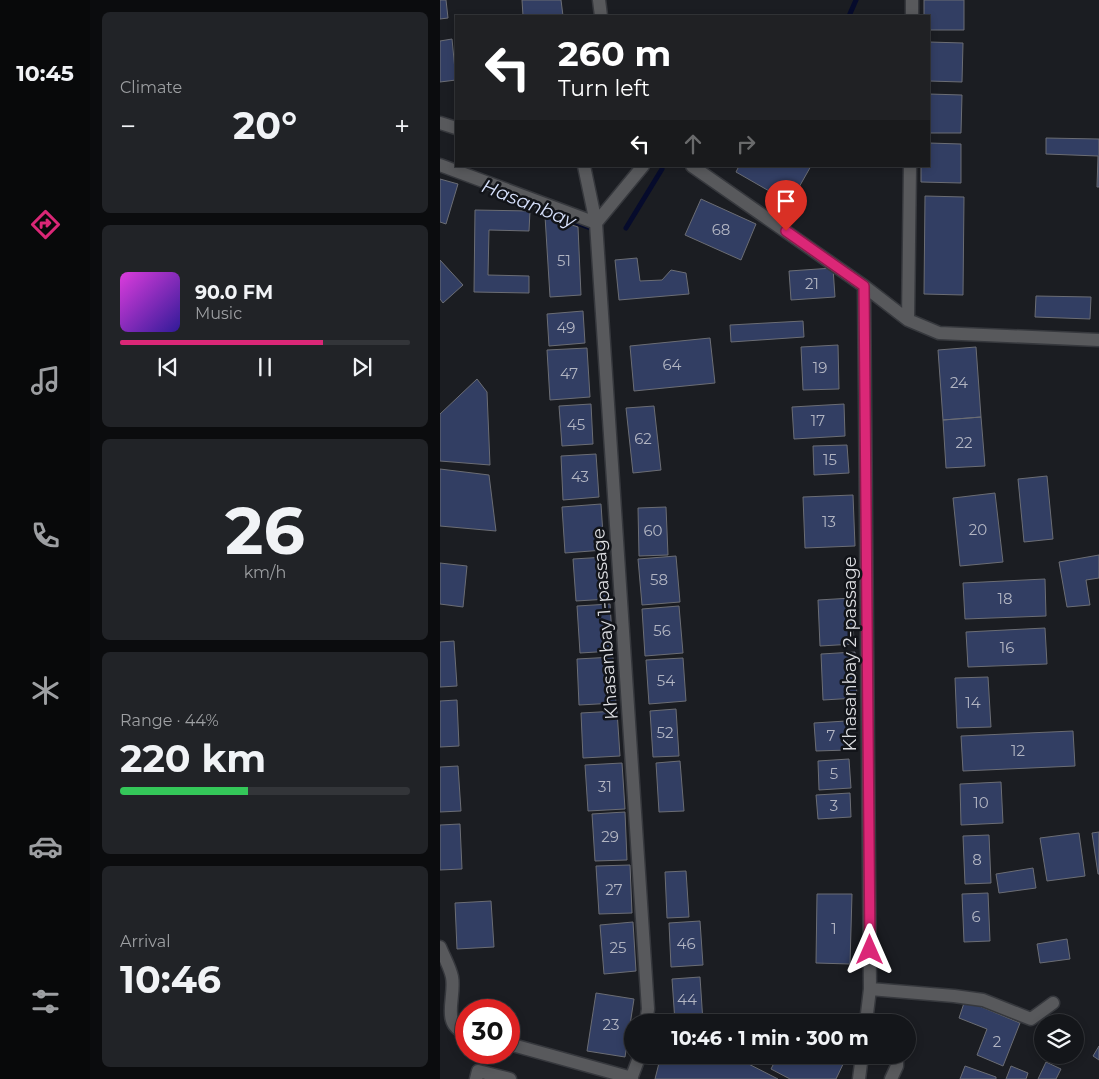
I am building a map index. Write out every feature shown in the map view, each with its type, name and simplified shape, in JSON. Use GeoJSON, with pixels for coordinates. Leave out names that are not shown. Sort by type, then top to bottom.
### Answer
{"type":"FeatureCollection","features":[{"type":"Feature","properties":{"kind":"street"},"geometry":{"type":"LineString","coordinates":[[599,0],[601,15]]}},
{"type":"Feature","properties":{"kind":"street"},"geometry":{"type":"LineString","coordinates":[[912,0],[912,15]]}},
{"type":"Feature","properties":{"kind":"street"},"geometry":{"type":"LineString","coordinates":[[440,123],[455,128]]}},
{"type":"Feature","properties":{"kind":"street"},"geometry":{"type":"LineString","coordinates":[[440,165],[596,223],[642,167]]}},
{"type":"Feature","properties":{"kind":"street","name":"Khasanbay 1-passage"},"geometry":{"type":"LineString","coordinates":[[581,167],[596,223],[647,999],[646,1014]]}},
{"type":"Feature","properties":{"kind":"street"},"geometry":{"type":"LineString","coordinates":[[693,167],[864,286],[908,320],[939,332],[1099,340]]}},
{"type":"Feature","properties":{"kind":"street"},"geometry":{"type":"LineString","coordinates":[[908,320],[910,167]]}},
{"type":"Feature","properties":{"kind":"street","name":"Khasanbay 2-passage"},"geometry":{"type":"LineString","coordinates":[[864,286],[870,989],[867,1014]]}},
{"type":"Feature","properties":{"kind":"street"},"geometry":{"type":"LineString","coordinates":[[440,947],[452,978],[450,1014],[452,1024],[455,1027]]}},
{"type":"Feature","properties":{"kind":"street"},"geometry":{"type":"LineString","coordinates":[[870,989],[983,1000],[1031,1019],[1053,1003]]}},
{"type":"Feature","properties":{"kind":"street"},"geometry":{"type":"LineString","coordinates":[[520,1047],[631,1078],[636,1064]]}},
{"type":"Feature","properties":{"kind":"street"},"geometry":{"type":"LineString","coordinates":[[859,1079],[861,1064]]}},
{"type":"Feature","properties":{"kind":"street"},"geometry":{"type":"LineString","coordinates":[[891,1079],[897,1064]]}},
{"type":"Feature","properties":{"kind":"street"},"geometry":{"type":"LineString","coordinates":[[476,1079],[478,1071],[510,1079]]}},
{"type":"Feature","properties":{"kind":"building"},"geometry":{"type":"Polygon","coordinates":[[[440,0],[446,0],[448,18],[440,19],[440,0]]]}},
{"type":"Feature","properties":{"kind":"building"},"geometry":{"type":"Polygon","coordinates":[[[522,0],[561,0],[563,15],[523,15],[522,0]]]}},
{"type":"Feature","properties":{"kind":"building"},"geometry":{"type":"Polygon","coordinates":[[[924,0],[964,0],[964,30],[930,30],[930,15],[924,15],[924,0]]]}},
{"type":"Feature","properties":{"kind":"building"},"geometry":{"type":"Polygon","coordinates":[[[452,39],[455,80],[440,82],[440,41],[452,39]]]}},
{"type":"Feature","properties":{"kind":"building"},"geometry":{"type":"Polygon","coordinates":[[[930,42],[963,43],[962,82],[930,81],[930,42]]]}},
{"type":"Feature","properties":{"kind":"building"},"geometry":{"type":"Polygon","coordinates":[[[930,94],[962,95],[961,133],[930,133],[930,94]]]}},
{"type":"Feature","properties":{"kind":"building"},"geometry":{"type":"Polygon","coordinates":[[[1046,138],[1099,139],[1099,187],[1097,187],[1098,156],[1046,154],[1046,138]]]}},
{"type":"Feature","properties":{"kind":"building"},"geometry":{"type":"Polygon","coordinates":[[[930,143],[961,144],[961,183],[921,182],[921,167],[930,167],[930,143]]]}},
{"type":"Feature","properties":{"kind":"building"},"geometry":{"type":"Polygon","coordinates":[[[738,167],[810,167],[790,203],[736,172],[738,167]]]}},
{"type":"Feature","properties":{"kind":"building"},"geometry":{"type":"Polygon","coordinates":[[[440,179],[458,184],[446,224],[440,222],[440,179]]]}},
{"type":"Feature","properties":{"kind":"building"},"geometry":{"type":"Polygon","coordinates":[[[925,196],[964,197],[963,295],[924,294],[925,196]]]}},
{"type":"Feature","properties":{"kind":"building"},"geometry":{"type":"Polygon","coordinates":[[[701,199],[756,224],[741,260],[685,235],[701,199]]]}},
{"type":"Feature","properties":{"kind":"building"},"geometry":{"type":"Polygon","coordinates":[[[475,210],[530,211],[529,231],[489,230],[488,275],[529,276],[529,293],[474,292],[475,210]]]}},
{"type":"Feature","properties":{"kind":"building"},"geometry":{"type":"Polygon","coordinates":[[[545,216],[578,227],[581,295],[550,297],[545,216]]]}},
{"type":"Feature","properties":{"kind":"building"},"geometry":{"type":"Polygon","coordinates":[[[637,258],[640,281],[662,280],[671,270],[686,273],[689,294],[619,300],[615,260],[637,258]]]}},
{"type":"Feature","properties":{"kind":"building"},"geometry":{"type":"Polygon","coordinates":[[[440,260],[463,285],[443,303],[440,299],[440,260]]]}},
{"type":"Feature","properties":{"kind":"building"},"geometry":{"type":"Polygon","coordinates":[[[833,268],[835,297],[791,300],[789,271],[833,268]]]}},
{"type":"Feature","properties":{"kind":"building"},"geometry":{"type":"Polygon","coordinates":[[[1036,296],[1091,297],[1090,319],[1035,317],[1036,296]]]}},
{"type":"Feature","properties":{"kind":"building"},"geometry":{"type":"Polygon","coordinates":[[[583,311],[585,343],[549,346],[547,314],[583,311]]]}},
{"type":"Feature","properties":{"kind":"building"},"geometry":{"type":"Polygon","coordinates":[[[803,321],[804,337],[731,342],[730,325],[803,321]]]}},
{"type":"Feature","properties":{"kind":"building"},"geometry":{"type":"Polygon","coordinates":[[[710,338],[715,383],[634,391],[630,346],[710,338]]]}},
{"type":"Feature","properties":{"kind":"building"},"geometry":{"type":"Polygon","coordinates":[[[838,345],[839,389],[803,390],[801,347],[838,345]]]}},
{"type":"Feature","properties":{"kind":"building"},"geometry":{"type":"Polygon","coordinates":[[[976,347],[981,417],[943,420],[938,350],[976,347]]]}},
{"type":"Feature","properties":{"kind":"building"},"geometry":{"type":"Polygon","coordinates":[[[587,348],[590,397],[550,400],[547,350],[587,348]]]}},
{"type":"Feature","properties":{"kind":"building"},"geometry":{"type":"Polygon","coordinates":[[[477,379],[487,392],[490,465],[440,461],[440,414],[477,379]]]}},
{"type":"Feature","properties":{"kind":"building"},"geometry":{"type":"Polygon","coordinates":[[[591,404],[593,444],[562,446],[559,406],[591,404]]]}},
{"type":"Feature","properties":{"kind":"building"},"geometry":{"type":"Polygon","coordinates":[[[844,404],[845,436],[794,439],[792,407],[844,404]]]}},
{"type":"Feature","properties":{"kind":"building"},"geometry":{"type":"Polygon","coordinates":[[[654,406],[661,470],[633,473],[626,408],[654,406]]]}},
{"type":"Feature","properties":{"kind":"building"},"geometry":{"type":"Polygon","coordinates":[[[981,417],[985,466],[946,468],[943,420],[981,417]]]}},
{"type":"Feature","properties":{"kind":"building"},"geometry":{"type":"Polygon","coordinates":[[[847,445],[849,473],[814,475],[813,446],[847,445]]]}},
{"type":"Feature","properties":{"kind":"building"},"geometry":{"type":"Polygon","coordinates":[[[596,454],[599,497],[563,500],[561,456],[596,454]]]}},
{"type":"Feature","properties":{"kind":"building"},"geometry":{"type":"Polygon","coordinates":[[[440,469],[489,475],[496,531],[440,526],[440,469]]]}},
{"type":"Feature","properties":{"kind":"building"},"geometry":{"type":"Polygon","coordinates":[[[1047,476],[1053,539],[1024,542],[1018,479],[1047,476]]]}},
{"type":"Feature","properties":{"kind":"building"},"geometry":{"type":"Polygon","coordinates":[[[995,493],[1003,562],[960,566],[953,498],[995,493]]]}},
{"type":"Feature","properties":{"kind":"building"},"geometry":{"type":"Polygon","coordinates":[[[853,495],[855,546],[805,548],[803,497],[853,495]]]}},
{"type":"Feature","properties":{"kind":"building"},"geometry":{"type":"Polygon","coordinates":[[[601,504],[604,550],[565,553],[562,507],[601,504]]]}},
{"type":"Feature","properties":{"kind":"building"},"geometry":{"type":"Polygon","coordinates":[[[666,507],[668,555],[639,556],[638,508],[666,507]]]}},
{"type":"Feature","properties":{"kind":"building"},"geometry":{"type":"Polygon","coordinates":[[[1099,555],[1099,578],[1086,580],[1090,605],[1067,607],[1059,562],[1099,555]]]}},
{"type":"Feature","properties":{"kind":"building"},"geometry":{"type":"Polygon","coordinates":[[[676,556],[680,602],[642,605],[638,559],[676,556]]]}},
{"type":"Feature","properties":{"kind":"building"},"geometry":{"type":"Polygon","coordinates":[[[606,557],[609,599],[576,601],[573,559],[606,557]]]}},
{"type":"Feature","properties":{"kind":"building"},"geometry":{"type":"Polygon","coordinates":[[[440,563],[467,566],[463,607],[440,604],[440,563]]]}},
{"type":"Feature","properties":{"kind":"building"},"geometry":{"type":"Polygon","coordinates":[[[1045,579],[1046,616],[965,619],[963,583],[1045,579]]]}},
{"type":"Feature","properties":{"kind":"building"},"geometry":{"type":"Polygon","coordinates":[[[852,598],[854,644],[820,646],[818,600],[852,598]]]}},
{"type":"Feature","properties":{"kind":"building"},"geometry":{"type":"Polygon","coordinates":[[[610,604],[613,651],[580,653],[577,606],[610,604]]]}},
{"type":"Feature","properties":{"kind":"building"},"geometry":{"type":"Polygon","coordinates":[[[679,606],[683,653],[645,656],[642,609],[679,606]]]}},
{"type":"Feature","properties":{"kind":"building"},"geometry":{"type":"Polygon","coordinates":[[[1045,628],[1047,664],[968,667],[966,632],[1045,628]]]}},
{"type":"Feature","properties":{"kind":"building"},"geometry":{"type":"Polygon","coordinates":[[[454,641],[457,686],[440,687],[440,642],[454,641]]]}},
{"type":"Feature","properties":{"kind":"building"},"geometry":{"type":"Polygon","coordinates":[[[855,652],[857,698],[823,700],[821,654],[855,652]]]}},
{"type":"Feature","properties":{"kind":"building"},"geometry":{"type":"Polygon","coordinates":[[[613,657],[616,703],[579,705],[577,659],[613,657]]]}},
{"type":"Feature","properties":{"kind":"building"},"geometry":{"type":"Polygon","coordinates":[[[683,658],[686,701],[649,704],[646,660],[683,658]]]}},
{"type":"Feature","properties":{"kind":"building"},"geometry":{"type":"Polygon","coordinates":[[[988,677],[991,727],[957,728],[955,678],[988,677]]]}},
{"type":"Feature","properties":{"kind":"building"},"geometry":{"type":"Polygon","coordinates":[[[457,700],[459,746],[440,747],[440,701],[457,700]]]}},
{"type":"Feature","properties":{"kind":"building"},"geometry":{"type":"Polygon","coordinates":[[[676,709],[679,756],[653,757],[650,711],[676,709]]]}},
{"type":"Feature","properties":{"kind":"building"},"geometry":{"type":"Polygon","coordinates":[[[617,711],[620,756],[583,758],[581,713],[617,711]]]}},
{"type":"Feature","properties":{"kind":"building"},"geometry":{"type":"Polygon","coordinates":[[[846,721],[848,750],[816,751],[814,723],[846,721]]]}},
{"type":"Feature","properties":{"kind":"building"},"geometry":{"type":"Polygon","coordinates":[[[1073,731],[1075,766],[963,771],[961,736],[1073,731]]]}},
{"type":"Feature","properties":{"kind":"building"},"geometry":{"type":"Polygon","coordinates":[[[849,759],[851,788],[819,790],[818,761],[849,759]]]}},
{"type":"Feature","properties":{"kind":"building"},"geometry":{"type":"Polygon","coordinates":[[[680,761],[684,811],[659,812],[656,763],[680,761]]]}},
{"type":"Feature","properties":{"kind":"building"},"geometry":{"type":"Polygon","coordinates":[[[622,763],[625,809],[588,811],[585,765],[622,763]]]}},
{"type":"Feature","properties":{"kind":"building"},"geometry":{"type":"Polygon","coordinates":[[[458,766],[461,811],[440,812],[440,767],[458,766]]]}},
{"type":"Feature","properties":{"kind":"building"},"geometry":{"type":"Polygon","coordinates":[[[1001,782],[1003,823],[961,825],[960,784],[1001,782]]]}},
{"type":"Feature","properties":{"kind":"building"},"geometry":{"type":"Polygon","coordinates":[[[850,793],[851,817],[818,819],[816,795],[850,793]]]}},
{"type":"Feature","properties":{"kind":"building"},"geometry":{"type":"Polygon","coordinates":[[[625,812],[627,860],[595,861],[592,814],[625,812]]]}},
{"type":"Feature","properties":{"kind":"building"},"geometry":{"type":"Polygon","coordinates":[[[460,824],[462,869],[440,870],[440,825],[460,824]]]}},
{"type":"Feature","properties":{"kind":"building"},"geometry":{"type":"Polygon","coordinates":[[[1099,832],[1099,874],[1098,874],[1092,833],[1099,832]]]}},
{"type":"Feature","properties":{"kind":"building"},"geometry":{"type":"Polygon","coordinates":[[[1079,833],[1085,876],[1047,881],[1040,838],[1079,833]]]}},
{"type":"Feature","properties":{"kind":"building"},"geometry":{"type":"Polygon","coordinates":[[[989,835],[991,883],[965,884],[963,836],[989,835]]]}},
{"type":"Feature","properties":{"kind":"building"},"geometry":{"type":"Polygon","coordinates":[[[630,865],[632,913],[599,914],[596,866],[630,865]]]}},
{"type":"Feature","properties":{"kind":"building"},"geometry":{"type":"Polygon","coordinates":[[[1033,868],[1036,888],[999,893],[996,874],[1033,868]]]}},
{"type":"Feature","properties":{"kind":"building"},"geometry":{"type":"Polygon","coordinates":[[[686,871],[689,917],[667,918],[665,872],[686,871]]]}},
{"type":"Feature","properties":{"kind":"building"},"geometry":{"type":"Polygon","coordinates":[[[988,893],[990,941],[964,942],[962,894],[988,893]]]}},
{"type":"Feature","properties":{"kind":"building"},"geometry":{"type":"Polygon","coordinates":[[[817,894],[852,894],[850,964],[816,963],[817,894]]]}},
{"type":"Feature","properties":{"kind":"building"},"geometry":{"type":"Polygon","coordinates":[[[491,901],[494,947],[457,949],[455,903],[491,901]]]}},
{"type":"Feature","properties":{"kind":"building"},"geometry":{"type":"Polygon","coordinates":[[[700,921],[703,965],[671,967],[669,923],[700,921]]]}},
{"type":"Feature","properties":{"kind":"building"},"geometry":{"type":"Polygon","coordinates":[[[633,922],[636,971],[604,974],[600,925],[633,922]]]}},
{"type":"Feature","properties":{"kind":"building"},"geometry":{"type":"Polygon","coordinates":[[[1067,939],[1070,959],[1040,963],[1037,944],[1067,939]]]}},
{"type":"Feature","properties":{"kind":"building"},"geometry":{"type":"Polygon","coordinates":[[[700,977],[702,1014],[674,1014],[672,979],[700,977]]]}},
{"type":"Feature","properties":{"kind":"building"},"geometry":{"type":"Polygon","coordinates":[[[596,993],[634,999],[632,1014],[624,1014],[624,1057],[587,1051],[596,993]]]}},
{"type":"Feature","properties":{"kind":"building"},"geometry":{"type":"Polygon","coordinates":[[[965,1000],[1020,1023],[1003,1066],[977,1055],[987,1029],[959,1018],[965,1000]]]}},
{"type":"Feature","properties":{"kind":"building"},"geometry":{"type":"Polygon","coordinates":[[[1099,1046],[1099,1060],[1093,1056],[1099,1046]]]}},
{"type":"Feature","properties":{"kind":"building"},"geometry":{"type":"Polygon","coordinates":[[[659,1064],[749,1064],[778,1079],[655,1079],[659,1064]]]}},
{"type":"Feature","properties":{"kind":"building"},"geometry":{"type":"Polygon","coordinates":[[[774,1064],[843,1064],[836,1079],[790,1079],[771,1069],[774,1064]]]}},
{"type":"Feature","properties":{"kind":"building"},"geometry":{"type":"Polygon","coordinates":[[[1045,1064],[1050,1064],[1061,1069],[1056,1079],[1038,1079],[1045,1064]]]}},
{"type":"Feature","properties":{"kind":"building"},"geometry":{"type":"Polygon","coordinates":[[[965,1066],[996,1077],[996,1079],[960,1079],[965,1066]]]}},
{"type":"Feature","properties":{"kind":"building"},"geometry":{"type":"Polygon","coordinates":[[[1011,1066],[1028,1073],[1026,1079],[1006,1079],[1011,1066]]]}},
{"type":"Feature","properties":{"kind":"waterway","name":"Hasanbay"},"geometry":{"type":"LineString","coordinates":[[849,15],[856,0]]}},
{"type":"Feature","properties":{"kind":"waterway","name":"Hasanbay"},"geometry":{"type":"LineString","coordinates":[[626,228],[662,169]]}},
{"type":"Feature","properties":{"kind":"waterway","name":"Hasanbay"},"geometry":{"type":"LineString","coordinates":[[570,220],[590,228]]}},
{"type":"Feature","properties":{"kind":"route"},"geometry":{"type":"LineString","coordinates":[[786,231],[864,286],[870,950]]}}]}
